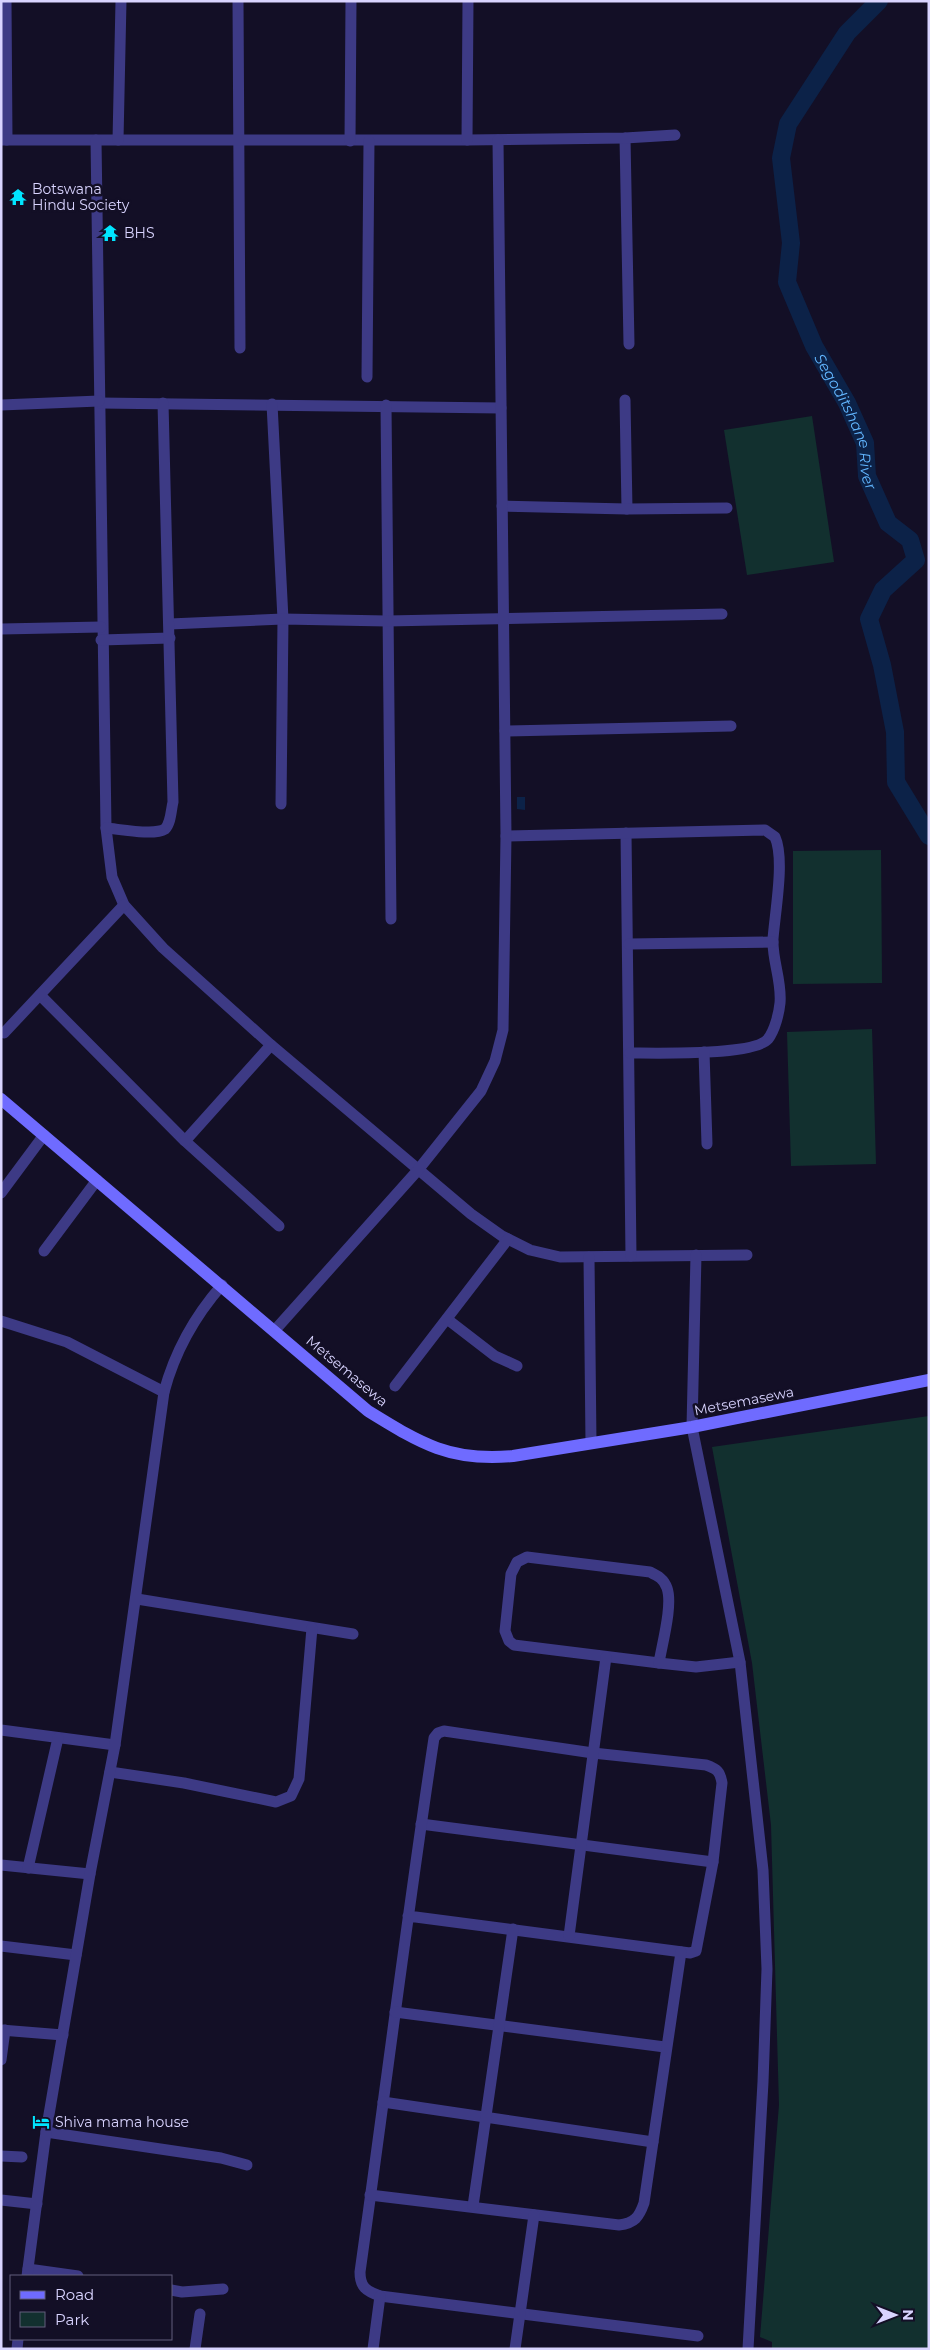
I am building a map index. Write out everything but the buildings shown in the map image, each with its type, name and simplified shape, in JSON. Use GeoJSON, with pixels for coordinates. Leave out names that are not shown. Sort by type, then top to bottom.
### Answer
{"type":"FeatureCollection","features":[{"type":"Feature","properties":{"kind":"street"},"geometry":{"type":"LineString","coordinates":[[6,1],[4,140],[369,141],[624,138],[675,135]]}},
{"type":"Feature","properties":{"kind":"street"},"geometry":{"type":"LineString","coordinates":[[118,140],[121,1]]}},
{"type":"Feature","properties":{"kind":"street"},"geometry":{"type":"LineString","coordinates":[[238,1],[237,141],[240,348]]}},
{"type":"Feature","properties":{"kind":"street"},"geometry":{"type":"LineString","coordinates":[[350,141],[351,1]]}},
{"type":"Feature","properties":{"kind":"street"},"geometry":{"type":"LineString","coordinates":[[467,140],[468,1]]}},
{"type":"Feature","properties":{"kind":"street"},"geometry":{"type":"LineString","coordinates":[[624,138],[629,344]]}},
{"type":"Feature","properties":{"kind":"street"},"geometry":{"type":"LineString","coordinates":[[96,140],[101,640],[106,828],[112,877],[124,905],[162,948],[271,1045],[471,1214],[508,1239],[530,1250],[560,1257],[747,1255]]}},
{"type":"Feature","properties":{"kind":"street"},"geometry":{"type":"LineString","coordinates":[[275,1330],[418,1170],[481,1091],[495,1061],[503,1022],[506,836],[498,140]]}},
{"type":"Feature","properties":{"kind":"street"},"geometry":{"type":"LineString","coordinates":[[367,377],[369,141]]}},
{"type":"Feature","properties":{"kind":"street"},"geometry":{"type":"LineString","coordinates":[[625,400],[627,509]]}},
{"type":"Feature","properties":{"kind":"street"},"geometry":{"type":"LineString","coordinates":[[1,406],[99,402],[501,408]]}},
{"type":"Feature","properties":{"kind":"street"},"geometry":{"type":"LineString","coordinates":[[106,828],[155,832],[165,828],[170,820],[173,802],[163,403]]}},
{"type":"Feature","properties":{"kind":"street"},"geometry":{"type":"LineString","coordinates":[[272,404],[283,619],[282,804]]}},
{"type":"Feature","properties":{"kind":"street"},"geometry":{"type":"LineString","coordinates":[[386,405],[391,919]]}},
{"type":"Feature","properties":{"kind":"street"},"geometry":{"type":"LineString","coordinates":[[502,506],[627,509],[727,508]]}},
{"type":"Feature","properties":{"kind":"street"},"geometry":{"type":"LineString","coordinates":[[170,624],[283,619],[387,621],[722,614]]}},
{"type":"Feature","properties":{"kind":"street"},"geometry":{"type":"LineString","coordinates":[[1,629],[101,627]]}},
{"type":"Feature","properties":{"kind":"street"},"geometry":{"type":"LineString","coordinates":[[101,640],[170,638]]}},
{"type":"Feature","properties":{"kind":"street"},"geometry":{"type":"LineString","coordinates":[[505,732],[731,726]]}},
{"type":"Feature","properties":{"kind":"street"},"geometry":{"type":"LineString","coordinates":[[506,836],[756,830],[772,833],[778,843],[779,856],[773,942],[780,981],[780,1003],[774,1026],[768,1039],[755,1047],[704,1052],[630,1053]]}},
{"type":"Feature","properties":{"kind":"street"},"geometry":{"type":"LineString","coordinates":[[626,833],[629,944],[631,1256]]}},
{"type":"Feature","properties":{"kind":"street"},"geometry":{"type":"LineString","coordinates":[[4,1034],[124,905]]}},
{"type":"Feature","properties":{"kind":"street"},"geometry":{"type":"LineString","coordinates":[[629,944],[773,942]]}},
{"type":"Feature","properties":{"kind":"street"},"geometry":{"type":"LineString","coordinates":[[40,995],[185,1142],[279,1226]]}},
{"type":"Feature","properties":{"kind":"street"},"geometry":{"type":"LineString","coordinates":[[185,1142],[271,1045]]}},
{"type":"Feature","properties":{"kind":"street"},"geometry":{"type":"LineString","coordinates":[[704,1052],[707,1144]]}},
{"type":"Feature","properties":{"kind":"street","name":"Metsemasewa"},"geometry":{"type":"LineString","coordinates":[[1,1099],[368,1411],[412,1439],[438,1450],[487,1459],[692,1427],[929,1380]]}},
{"type":"Feature","properties":{"kind":"street"},"geometry":{"type":"LineString","coordinates":[[1,1193],[44,1135]]}},
{"type":"Feature","properties":{"kind":"street"},"geometry":{"type":"LineString","coordinates":[[44,1251],[97,1180]]}},
{"type":"Feature","properties":{"kind":"street"},"geometry":{"type":"LineString","coordinates":[[395,1386],[508,1239]]}},
{"type":"Feature","properties":{"kind":"street"},"geometry":{"type":"LineString","coordinates":[[696,1255],[692,1427],[740,1662],[763,1870],[767,1969],[764,2082],[748,2349]]}},
{"type":"Feature","properties":{"kind":"street"},"geometry":{"type":"LineString","coordinates":[[589,1257],[591,1443]]}},
{"type":"Feature","properties":{"kind":"street"},"geometry":{"type":"LineString","coordinates":[[61,2275],[28,2273],[46,2132],[90,1874],[115,1745],[137,1599],[164,1392],[178,1350],[203,1306],[222,1285]]}},
{"type":"Feature","properties":{"kind":"street"},"geometry":{"type":"LineString","coordinates":[[447,1319],[495,1356],[517,1366]]}},
{"type":"Feature","properties":{"kind":"street"},"geometry":{"type":"LineString","coordinates":[[1,1320],[67,1342],[164,1392]]}},
{"type":"Feature","properties":{"kind":"street"},"geometry":{"type":"LineString","coordinates":[[659,1663],[668,1602],[667,1587],[659,1576],[650,1572],[527,1557],[517,1562],[511,1574],[506,1625],[506,1636],[514,1645],[606,1657],[659,1663],[696,1667],[740,1662]]}},
{"type":"Feature","properties":{"kind":"street"},"geometry":{"type":"LineString","coordinates":[[137,1599],[353,1634]]}},
{"type":"Feature","properties":{"kind":"street"},"geometry":{"type":"LineString","coordinates":[[110,1772],[184,1783],[276,1802],[291,1796],[299,1779],[312,1628]]}},
{"type":"Feature","properties":{"kind":"street"},"geometry":{"type":"LineString","coordinates":[[569,1936],[606,1657]]}},
{"type":"Feature","properties":{"kind":"street"},"geometry":{"type":"LineString","coordinates":[[1,1730],[115,1745]]}},
{"type":"Feature","properties":{"kind":"street"},"geometry":{"type":"LineString","coordinates":[[408,1916],[681,1952],[690,1953],[696,1951],[713,1862],[722,1783],[721,1774],[716,1768],[706,1765],[593,1753],[444,1731],[438,1733],[434,1738],[408,1916],[360,2272],[360,2283],[380,2296],[698,2336]]}},
{"type":"Feature","properties":{"kind":"street"},"geometry":{"type":"LineString","coordinates":[[28,1868],[58,1738]]}},
{"type":"Feature","properties":{"kind":"street"},"geometry":{"type":"LineString","coordinates":[[421,1824],[713,1862]]}},
{"type":"Feature","properties":{"kind":"street"},"geometry":{"type":"LineString","coordinates":[[1,1865],[90,1874]]}},
{"type":"Feature","properties":{"kind":"street"},"geometry":{"type":"LineString","coordinates":[[472,2206],[513,1929]]}},
{"type":"Feature","properties":{"kind":"street"},"geometry":{"type":"LineString","coordinates":[[1,1946],[76,1955]]}},
{"type":"Feature","properties":{"kind":"street"},"geometry":{"type":"LineString","coordinates":[[370,2195],[619,2225],[630,2224],[636,2220],[644,2203],[681,1952]]}},
{"type":"Feature","properties":{"kind":"street"},"geometry":{"type":"LineString","coordinates":[[395,2012],[666,2047]]}},
{"type":"Feature","properties":{"kind":"street"},"geometry":{"type":"LineString","coordinates":[[1,2060],[3,2030],[63,2035]]}},
{"type":"Feature","properties":{"kind":"street"},"geometry":{"type":"LineString","coordinates":[[383,2102],[653,2142]]}},
{"type":"Feature","properties":{"kind":"street"},"geometry":{"type":"LineString","coordinates":[[46,2132],[221,2158],[247,2165]]}},
{"type":"Feature","properties":{"kind":"street"},"geometry":{"type":"LineString","coordinates":[[1,2156],[22,2157]]}},
{"type":"Feature","properties":{"kind":"street"},"geometry":{"type":"LineString","coordinates":[[1,2200],[37,2204]]}},
{"type":"Feature","properties":{"kind":"street"},"geometry":{"type":"LineString","coordinates":[[515,2349],[534,2215]]}},
{"type":"Feature","properties":{"kind":"street"},"geometry":{"type":"LineString","coordinates":[[172,2290],[182,2292],[223,2289]]}},
{"type":"Feature","properties":{"kind":"street"},"geometry":{"type":"LineString","coordinates":[[373,2349],[380,2296]]}},
{"type":"Feature","properties":{"kind":"street"},"geometry":{"type":"LineString","coordinates":[[195,2349],[200,2314]]}},
{"type":"Feature","properties":{"kind":"green space"},"geometry":{"type":"Polygon","coordinates":[[[812,416],[834,562],[747,575],[724,430],[812,416]]]}},
{"type":"Feature","properties":{"kind":"green space"},"geometry":{"type":"Polygon","coordinates":[[[881,850],[882,983],[793,984],[793,851],[881,850]]]}},
{"type":"Feature","properties":{"kind":"green space"},"geometry":{"type":"Polygon","coordinates":[[[872,1029],[876,1164],[791,1166],[787,1032],[872,1029]]]}},
{"type":"Feature","properties":{"kind":"green space"},"geometry":{"type":"Polygon","coordinates":[[[929,1416],[929,2349],[772,2349],[772,2342],[760,2337],[779,2105],[771,1825],[752,1663],[712,1447],[929,1416]]]}},
{"type":"Feature","properties":{"kind":"water"},"geometry":{"type":"Polygon","coordinates":[[[517,797],[525,797],[525,810],[517,809],[517,797]]]}},
{"type":"Feature","properties":{"kind":"waterway","name":"Segoditshane River"},"geometry":{"type":"LineString","coordinates":[[879,1],[847,33],[788,124],[781,158],[791,243],[787,282],[814,346],[847,403],[865,443],[867,476],[888,523],[910,540],[916,560],[883,590],[869,619],[882,665],[895,732],[896,782],[929,836]]}},
{"type":"Feature","properties":{"kind":"place","name":"Botswana Hindu Society"},"geometry":{"type":"Point","coordinates":[18,197]}},
{"type":"Feature","properties":{"kind":"place","name":"BHS"},"geometry":{"type":"Point","coordinates":[110,233]}},
{"type":"Feature","properties":{"kind":"place","name":"Shiva mama house"},"geometry":{"type":"Point","coordinates":[41,2122]}}]}
